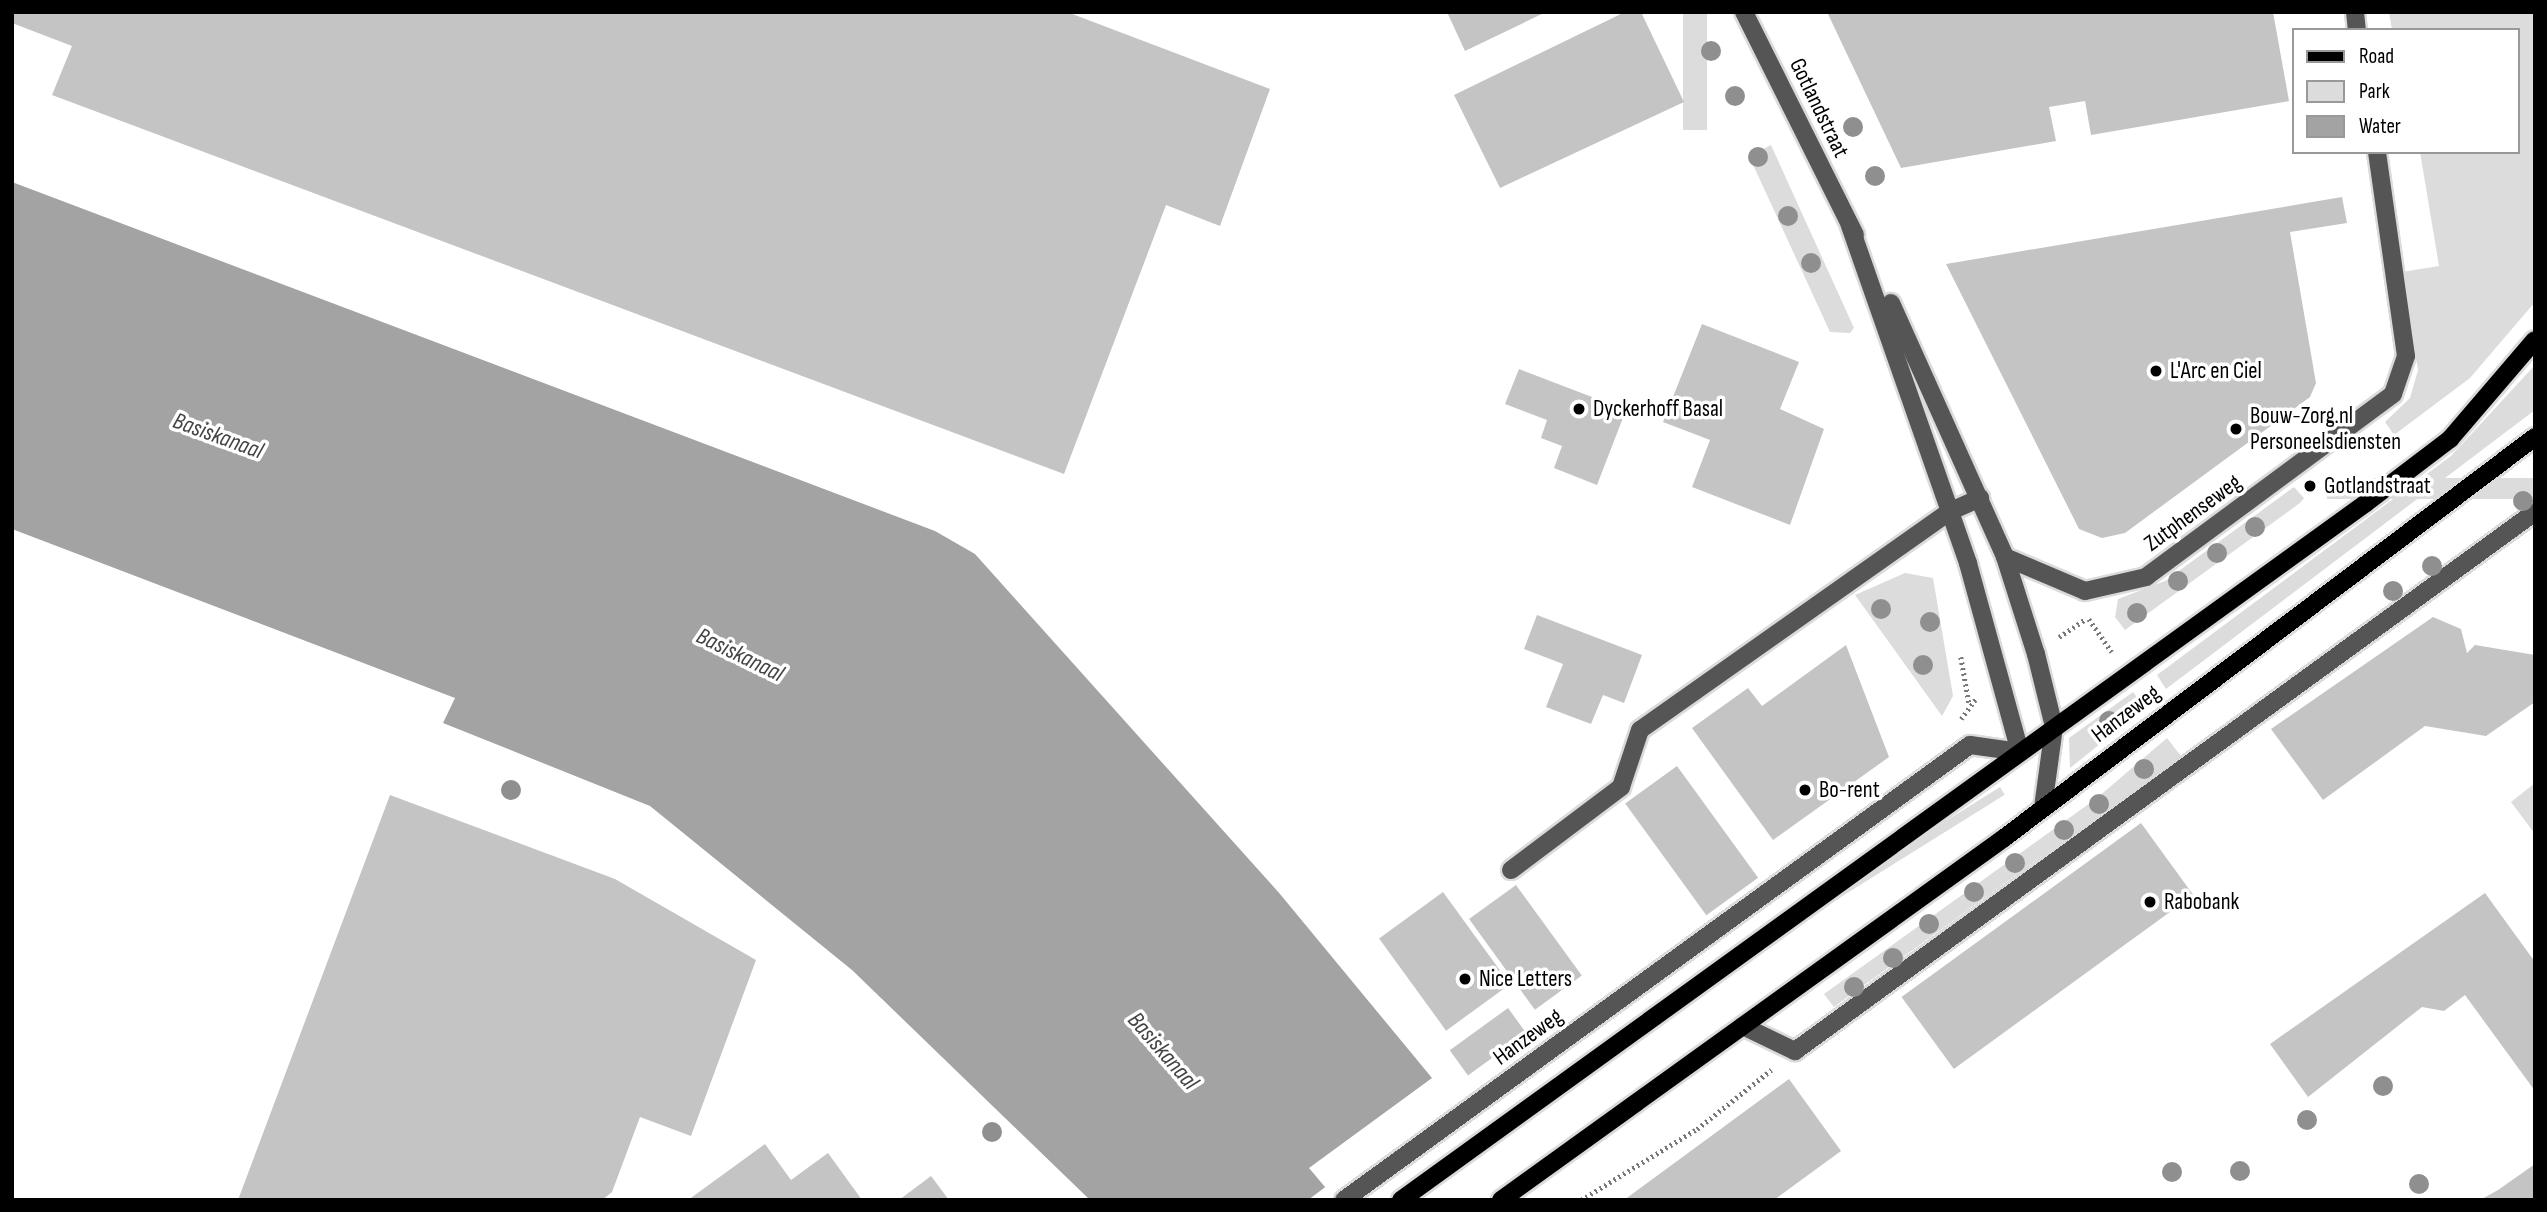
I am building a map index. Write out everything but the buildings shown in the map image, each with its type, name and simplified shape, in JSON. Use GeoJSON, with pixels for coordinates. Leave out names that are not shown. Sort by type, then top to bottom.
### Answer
{"type":"FeatureCollection","features":[{"type":"Feature","properties":{"kind":"main road","name":"Hanzeweg"},"geometry":{"type":"LineString","coordinates":[[1401,1200],[2449,439],[2535,341]]}},
{"type":"Feature","properties":{"kind":"main road","name":"Hanzeweg"},"geometry":{"type":"LineString","coordinates":[[1502,1200],[2043,807],[2535,437]]}},
{"type":"Feature","properties":{"kind":"street","name":"Gotlandstraat"},"geometry":{"type":"LineString","coordinates":[[1744,12],[1850,226],[2005,556],[2054,727],[2043,807]]}},
{"type":"Feature","properties":{"kind":"street","name":"Zutphenseweg"},"geometry":{"type":"LineString","coordinates":[[2005,556],[2085,591],[2147,578],[2374,412],[2401,382],[2406,356],[2377,154]]}},
{"type":"Feature","properties":{"kind":"street","name":"Gotlandstraat"},"geometry":{"type":"LineString","coordinates":[[1850,226],[1951,511],[2021,752]]}},
{"type":"Feature","properties":{"kind":"street"},"geometry":{"type":"LineString","coordinates":[[1511,870],[1621,787],[1640,730],[1951,511],[1980,498]]}},
{"type":"Feature","properties":{"kind":"street"},"geometry":{"type":"LineString","coordinates":[[1743,1026],[1795,1051],[2535,512]]}},
{"type":"Feature","properties":{"kind":"street","name":"Hanzeweg"},"geometry":{"type":"LineString","coordinates":[[1345,1199],[1970,745],[2021,752]]}},
{"type":"Feature","properties":{"kind":"path"},"geometry":{"type":"LineString","coordinates":[[1581,1200],[1697,1129],[1795,1051]]}},
{"type":"Feature","properties":{"kind":"green space"},"geometry":{"type":"Polygon","coordinates":[[[1683,12],[1707,12],[1707,130],[1683,130],[1683,12]]]}},
{"type":"Feature","properties":{"kind":"green space"},"geometry":{"type":"Polygon","coordinates":[[[2389,12],[2535,12],[2535,302],[2470,378],[2394,435],[2385,422],[2410,398],[2418,370],[2402,272],[2439,266],[2420,154],[2519,154],[2519,28],[2392,28],[2389,12]]]}},
{"type":"Feature","properties":{"kind":"green space"},"geometry":{"type":"Polygon","coordinates":[[[1771,145],[1854,328],[1850,333],[1830,332],[1749,156],[1771,145]]]}},
{"type":"Feature","properties":{"kind":"green space"},"geometry":{"type":"Polygon","coordinates":[[[2535,365],[2535,410],[2166,689],[2157,675],[2451,456],[2535,365]]]}},
{"type":"Feature","properties":{"kind":"green space"},"geometry":{"type":"Polygon","coordinates":[[[2327,478],[2535,478],[2535,499],[2327,499],[2327,478]]]}},
{"type":"Feature","properties":{"kind":"green space"},"geometry":{"type":"Polygon","coordinates":[[[2294,487],[2304,498],[2300,503],[2125,630],[2115,617],[2118,599],[2165,581],[2294,487]]]}},
{"type":"Feature","properties":{"kind":"green space"},"geometry":{"type":"Polygon","coordinates":[[[1905,573],[1933,578],[1953,696],[1942,716],[1855,595],[1905,573]]]}},
{"type":"Feature","properties":{"kind":"green space"},"geometry":{"type":"Polygon","coordinates":[[[2133,692],[2145,708],[2070,768],[2069,738],[2133,692]]]}},
{"type":"Feature","properties":{"kind":"green space"},"geometry":{"type":"Polygon","coordinates":[[[2167,738],[2181,756],[1834,1007],[1824,994],[2097,798],[2167,738]]]}},
{"type":"Feature","properties":{"kind":"green space"},"geometry":{"type":"Polygon","coordinates":[[[2535,783],[2535,834],[2511,802],[2535,783]]]}},
{"type":"Feature","properties":{"kind":"green space"},"geometry":{"type":"Polygon","coordinates":[[[2000,787],[2005,795],[1763,946],[1758,938],[2000,787]]]}},
{"type":"Feature","properties":{"kind":"water","name":"Basiskanaal"},"geometry":{"type":"Polygon","coordinates":[[[12,182],[935,531],[975,554],[1280,894],[1432,1078],[1309,1168],[1336,1200],[1090,1200],[852,970],[650,806],[443,723],[455,698],[12,529],[12,182]]]}},
{"type":"Feature","properties":{"kind":"pier"},"geometry":{"type":"Polygon","coordinates":[[[1328,1185],[1340,1200],[1308,1200],[1328,1185]]]}},
{"type":"Feature","properties":{"kind":"place","name":"L'Arc en Ciel"},"geometry":{"type":"Point","coordinates":[2156,371]}},
{"type":"Feature","properties":{"kind":"place","name":"Dyckerhoff Basal"},"geometry":{"type":"Point","coordinates":[1579,409]}},
{"type":"Feature","properties":{"kind":"place","name":"Bouw-Zorg.nl Personeelsdiensten"},"geometry":{"type":"Point","coordinates":[2236,429]}},
{"type":"Feature","properties":{"kind":"place","name":"Gotlandstraat"},"geometry":{"type":"Point","coordinates":[2310,486]}},
{"type":"Feature","properties":{"kind":"place","name":"Bo-rent"},"geometry":{"type":"Point","coordinates":[1805,790]}},
{"type":"Feature","properties":{"kind":"place","name":"Rabobank"},"geometry":{"type":"Point","coordinates":[2150,902]}},
{"type":"Feature","properties":{"kind":"place","name":"Nice Letters"},"geometry":{"type":"Point","coordinates":[1465,979]}}]}
